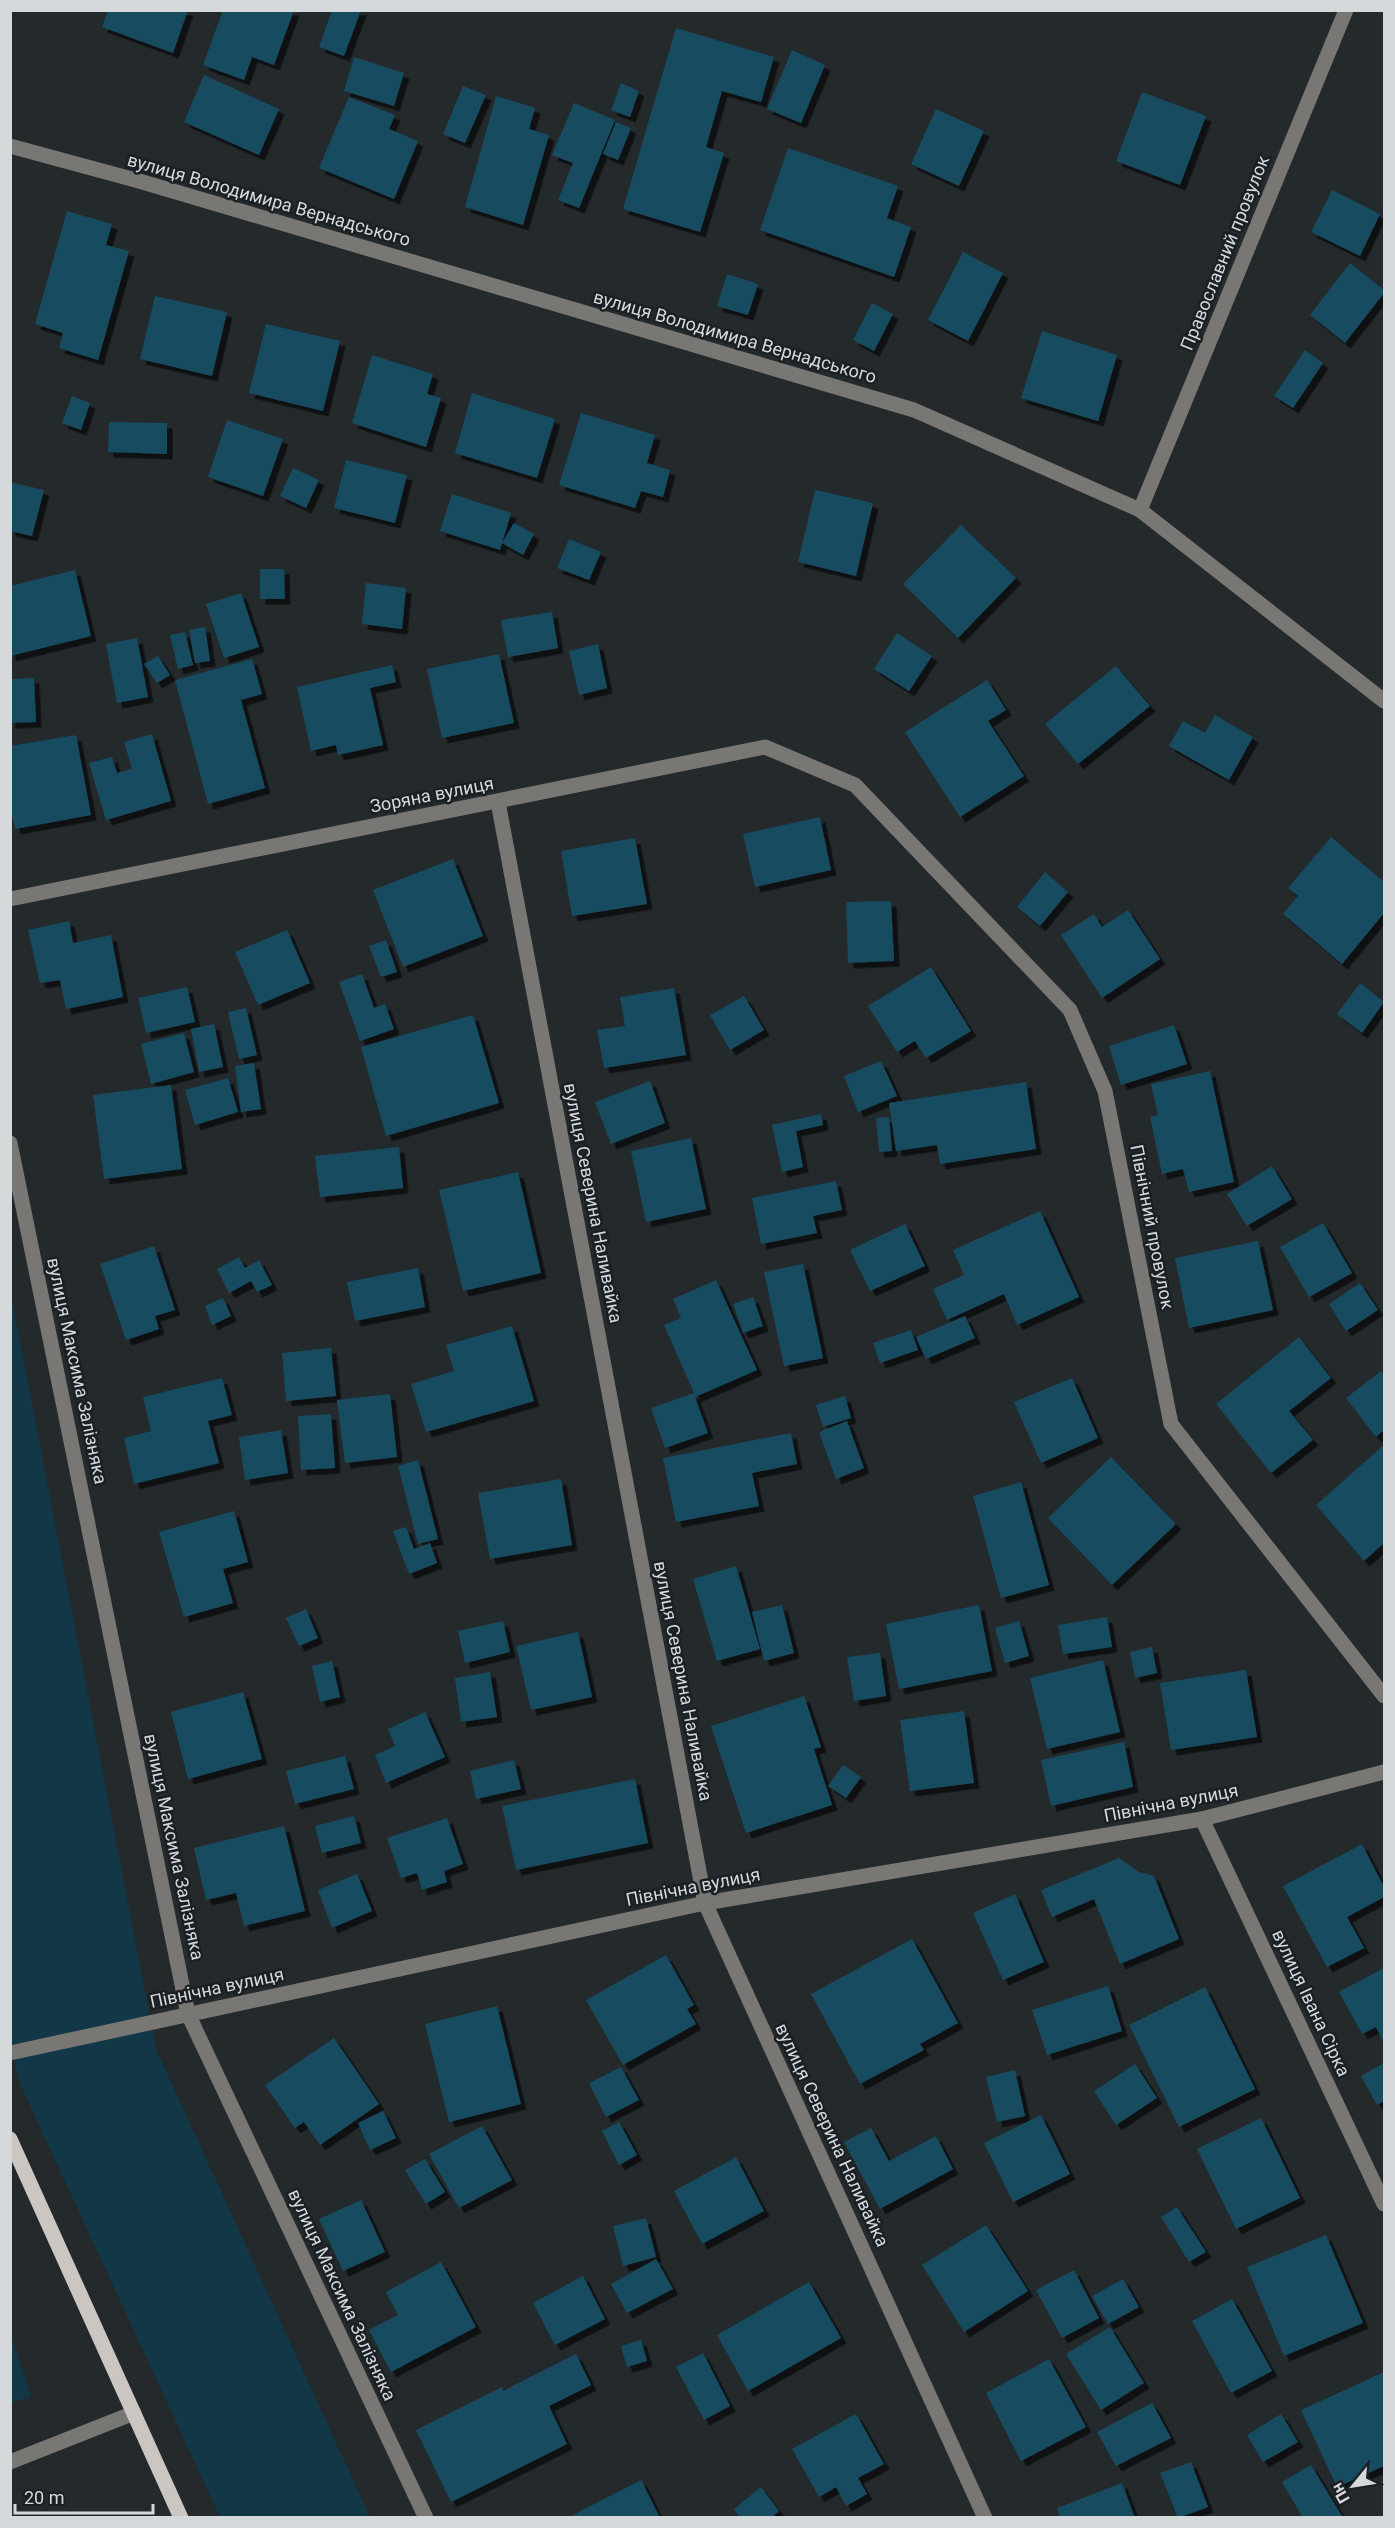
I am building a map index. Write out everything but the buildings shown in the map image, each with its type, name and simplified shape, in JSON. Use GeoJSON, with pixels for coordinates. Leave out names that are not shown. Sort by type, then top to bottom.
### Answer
{"type":"FeatureCollection","features":[{"type":"Feature","properties":{"kind":"main road"},"geometry":{"type":"LineString","coordinates":[[10,2139],[181,2517]]}},
{"type":"Feature","properties":{"kind":"street","name":"Православний провулок"},"geometry":{"type":"LineString","coordinates":[[1140,510],[1346,10]]}},
{"type":"Feature","properties":{"kind":"street","name":"вулиця Володимира Вернадського"},"geometry":{"type":"LineString","coordinates":[[10,146],[150,185],[914,410],[1140,510],[1384,701]]}},
{"type":"Feature","properties":{"kind":"street","name":"Зоряна вулиця"},"geometry":{"type":"LineString","coordinates":[[10,899],[765,747],[855,785]]}},
{"type":"Feature","properties":{"kind":"street","name":"Північний провулок"},"geometry":{"type":"LineString","coordinates":[[855,785],[1070,1010],[1105,1091],[1172,1424],[1384,1696]]}},
{"type":"Feature","properties":{"kind":"street","name":"вулиця Северина Наливайка"},"geometry":{"type":"LineString","coordinates":[[498,802],[705,1903],[985,2517]]}},
{"type":"Feature","properties":{"kind":"street","name":"вулиця Максима Залізняка"},"geometry":{"type":"LineString","coordinates":[[10,1143],[188,2014],[426,2517]]}},
{"type":"Feature","properties":{"kind":"street","name":"Північна вулиця"},"geometry":{"type":"LineString","coordinates":[[10,2054],[705,1903],[1202,1819],[1384,1772]]}},
{"type":"Feature","properties":{"kind":"street","name":"вулиця Івана Сірка"},"geometry":{"type":"LineString","coordinates":[[1202,1819],[1384,2204]]}},
{"type":"Feature","properties":{"kind":"street"},"geometry":{"type":"LineString","coordinates":[[10,2462],[134,2413]]}},
{"type":"Feature","properties":{"kind":"shaded area"},"geometry":{"type":"Polygon","coordinates":[[[10,1289],[156,2049],[370,2517],[220,2517],[19,2082],[10,2041],[10,1289]]]}},
{"type":"Feature","properties":{"kind":"shaded area"},"geometry":{"type":"Polygon","coordinates":[[[11,2335],[31,2397],[10,2403],[11,2335]]]}}]}
